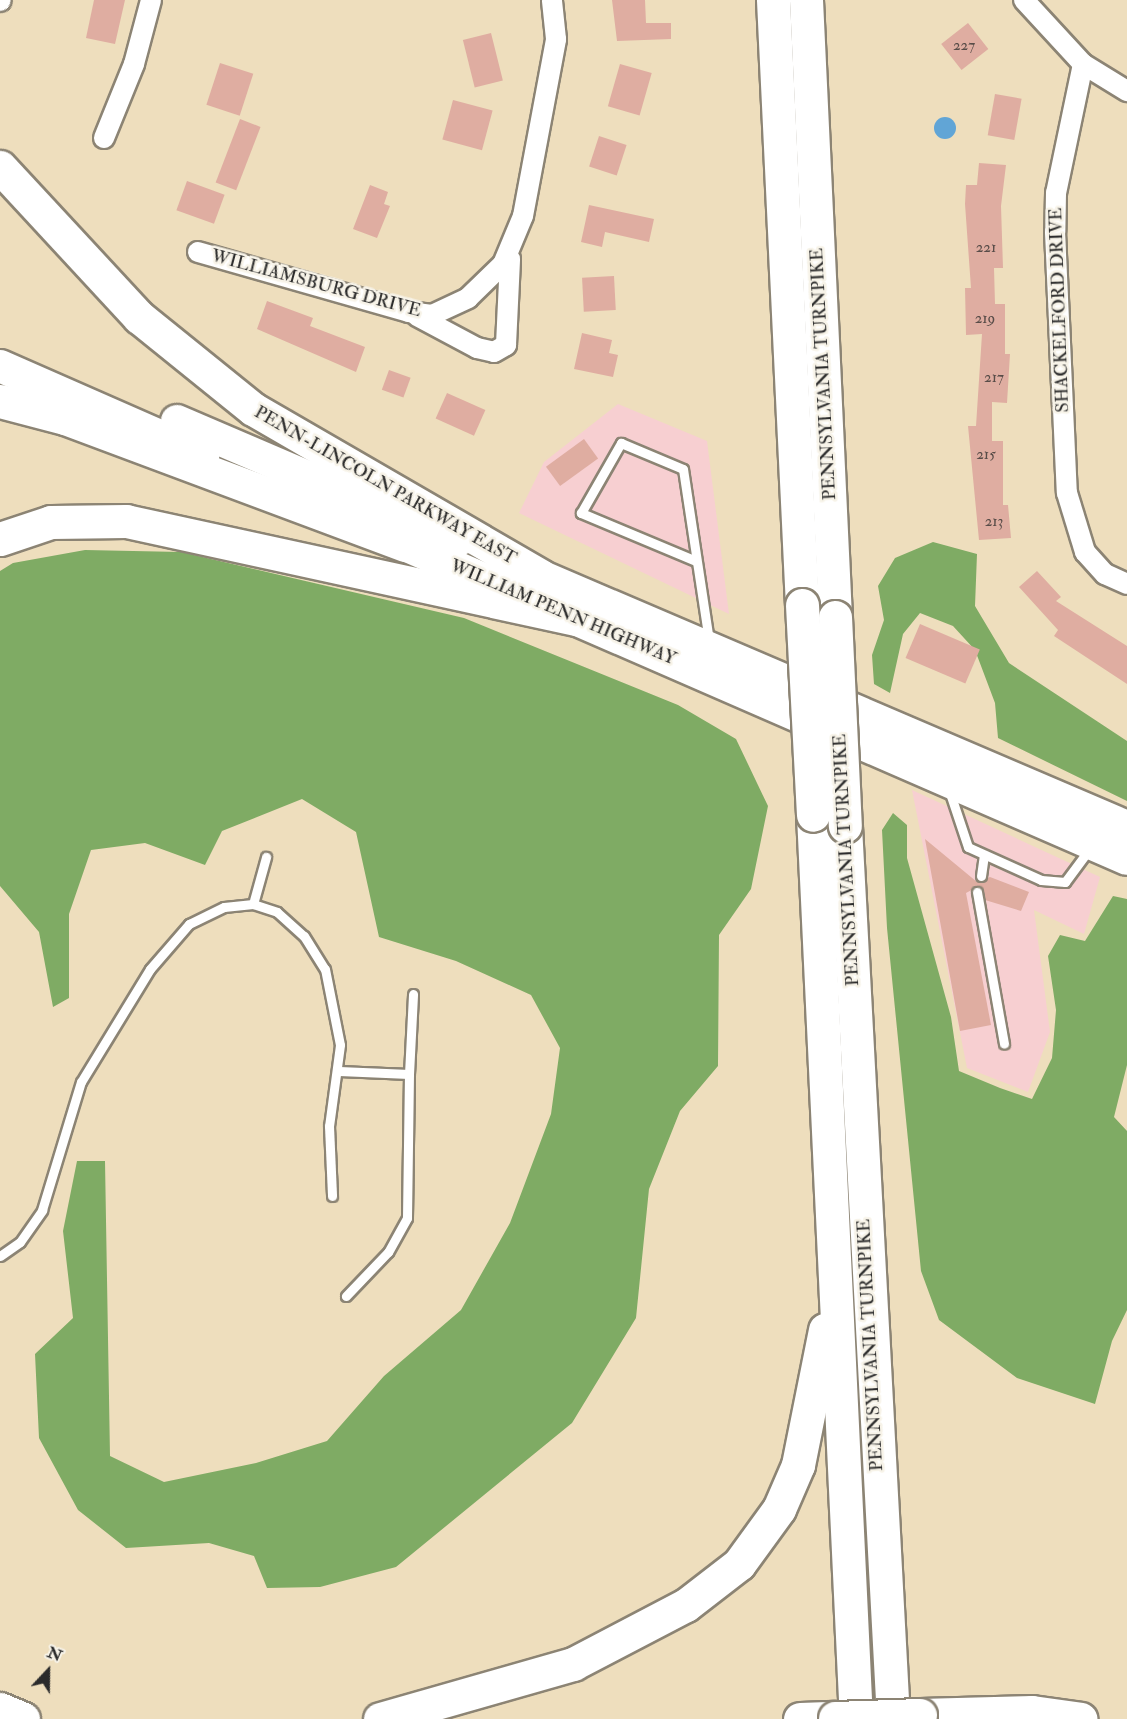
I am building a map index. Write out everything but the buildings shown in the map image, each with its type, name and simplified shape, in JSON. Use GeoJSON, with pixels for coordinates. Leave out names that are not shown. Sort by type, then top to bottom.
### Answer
{"type":"FeatureCollection","features":[{"type":"Feature","properties":{"kind":"highway","name":"PENNSYLVANIA TURNPIKE"},"geometry":{"type":"LineString","coordinates":[[773,0],[836,1266],[845,1718]]}},
{"type":"Feature","properties":{"kind":"highway","name":"PENNSYLVANIA TURNPIKE"},"geometry":{"type":"LineString","coordinates":[[806,0],[845,826],[907,1717]]}},
{"type":"Feature","properties":{"kind":"highway","name":"PENN-LINCOLN PARKWAY EAST"},"geometry":{"type":"LineString","coordinates":[[0,167],[98,276],[223,386],[307,443],[541,576]]}},
{"type":"Feature","properties":{"kind":"highway","name":"WILLIAM PENN HIGHWAY"},"geometry":{"type":"LineString","coordinates":[[0,345],[1127,827]]}},
{"type":"Feature","properties":{"kind":"highway","name":"WILLIAM PENN HIGHWAY"},"geometry":{"type":"LineString","coordinates":[[0,366],[1127,859]]}},
{"type":"Feature","properties":{"kind":"highway"},"geometry":{"type":"LineString","coordinates":[[0,401],[76,422],[405,545]]}},
{"type":"Feature","properties":{"kind":"highway"},"geometry":{"type":"LineString","coordinates":[[0,539],[71,519],[126,521],[577,619]]}},
{"type":"Feature","properties":{"kind":"highway"},"geometry":{"type":"LineString","coordinates":[[380,1719],[573,1664],[677,1611],[739,1564],[779,1509],[798,1465],[836,1266]]}},
{"type":"Feature","properties":{"kind":"highway"},"geometry":{"type":"LineString","coordinates":[[0,1709],[23,1719]]}},
{"type":"Feature","properties":{"kind":"highway"},"geometry":{"type":"LineString","coordinates":[[800,1719],[1032,1712],[1081,1719]]}},
{"type":"Feature","properties":{"kind":"street"},"geometry":{"type":"LineString","coordinates":[[104,138],[134,64],[151,0]]}},
{"type":"Feature","properties":{"kind":"street","name":"WILLIAMSBURG DRIVE"},"geometry":{"type":"LineString","coordinates":[[198,252],[409,312],[432,315],[468,298],[490,280],[514,245],[556,39],[552,0]]}},
{"type":"Feature","properties":{"kind":"street"},"geometry":{"type":"LineString","coordinates":[[1024,0],[1083,64],[1127,91]]}},
{"type":"Feature","properties":{"kind":"street","name":"SHACKELFORD DRIVE"},"geometry":{"type":"LineString","coordinates":[[1083,64],[1055,223],[1067,493],[1085,552],[1105,574],[1127,584]]}},
{"type":"Feature","properties":{"kind":"street"},"geometry":{"type":"LineString","coordinates":[[409,312],[477,348],[494,352],[506,345],[510,332],[505,284],[514,245]]}},
{"type":"Feature","properties":{"kind":"lane"},"geometry":{"type":"LineString","coordinates":[[696,561],[581,513],[621,443],[683,469],[711,649]]}},
{"type":"Feature","properties":{"kind":"lane"},"geometry":{"type":"LineString","coordinates":[[944,777],[968,847],[984,855],[1059,884],[1075,873],[1093,844]]}},
{"type":"Feature","properties":{"kind":"lane"},"geometry":{"type":"LineString","coordinates":[[981,876],[984,855]]}},
{"type":"Feature","properties":{"kind":"lane"},"geometry":{"type":"LineString","coordinates":[[254,904],[266,857]]}},
{"type":"Feature","properties":{"kind":"lane"},"geometry":{"type":"LineString","coordinates":[[977,892],[1004,1044]]}},
{"type":"Feature","properties":{"kind":"lane"},"geometry":{"type":"LineString","coordinates":[[0,1256],[20,1242],[42,1210],[81,1082],[150,969],[189,924],[224,907],[254,904],[291,923],[319,956],[338,1019],[339,1071],[329,1126],[332,1196]]}},
{"type":"Feature","properties":{"kind":"lane"},"geometry":{"type":"LineString","coordinates":[[346,1296],[388,1252],[407,1218],[409,1074],[413,994]]}},
{"type":"Feature","properties":{"kind":"lane"},"geometry":{"type":"LineString","coordinates":[[339,1071],[409,1074]]}},
{"type":"Feature","properties":{"kind":"shaded area"},"geometry":{"type":"Polygon","coordinates":[[[618,404],[707,441],[729,614],[519,513],[544,462],[618,404]]]}},
{"type":"Feature","properties":{"kind":"shaded area"},"geometry":{"type":"Polygon","coordinates":[[[912,790],[1100,877],[1084,934],[1034,910],[1050,1032],[1028,1092],[967,1068],[912,790]]]}},
{"type":"Feature","properties":{"kind":"green space"},"geometry":{"type":"Polygon","coordinates":[[[933,542],[977,554],[975,606],[1009,663],[1127,741],[1127,801],[998,738],[995,703],[975,650],[953,626],[920,613],[903,634],[890,693],[874,684],[872,655],[884,620],[878,586],[895,558],[933,542]]]}},
{"type":"Feature","properties":{"kind":"green space"},"geometry":{"type":"Polygon","coordinates":[[[85,550],[181,552],[464,618],[678,705],[736,739],[768,806],[751,889],[719,935],[718,1066],[680,1111],[649,1189],[636,1318],[572,1423],[396,1567],[320,1587],[267,1588],[254,1556],[209,1543],[126,1548],[78,1510],[39,1438],[35,1354],[73,1318],[63,1231],[77,1161],[105,1161],[110,1456],[164,1482],[256,1463],[327,1441],[384,1376],[461,1310],[510,1223],[551,1114],[560,1048],[531,995],[456,961],[379,937],[356,832],[302,799],[222,831],[205,865],[145,843],[91,850],[69,914],[69,998],[53,1007],[39,932],[0,886],[0,571],[13,563],[85,550]]]}},
{"type":"Feature","properties":{"kind":"green space"},"geometry":{"type":"Polygon","coordinates":[[[893,813],[907,825],[907,858],[951,1017],[959,1071],[1000,1088],[1032,1099],[1052,1058],[1056,1010],[1048,956],[1060,935],[1085,941],[1113,896],[1127,899],[1127,1065],[1114,1117],[1127,1131],[1127,1310],[1112,1341],[1095,1404],[1017,1378],[939,1320],[921,1271],[887,928],[882,830],[893,813]]]}},
{"type":"Feature","properties":{"kind":"water"},"geometry":{"type":"Polygon","coordinates":[[[945,117],[953,120],[956,128],[953,136],[945,139],[937,136],[934,128],[937,120],[945,117]]]}}]}
